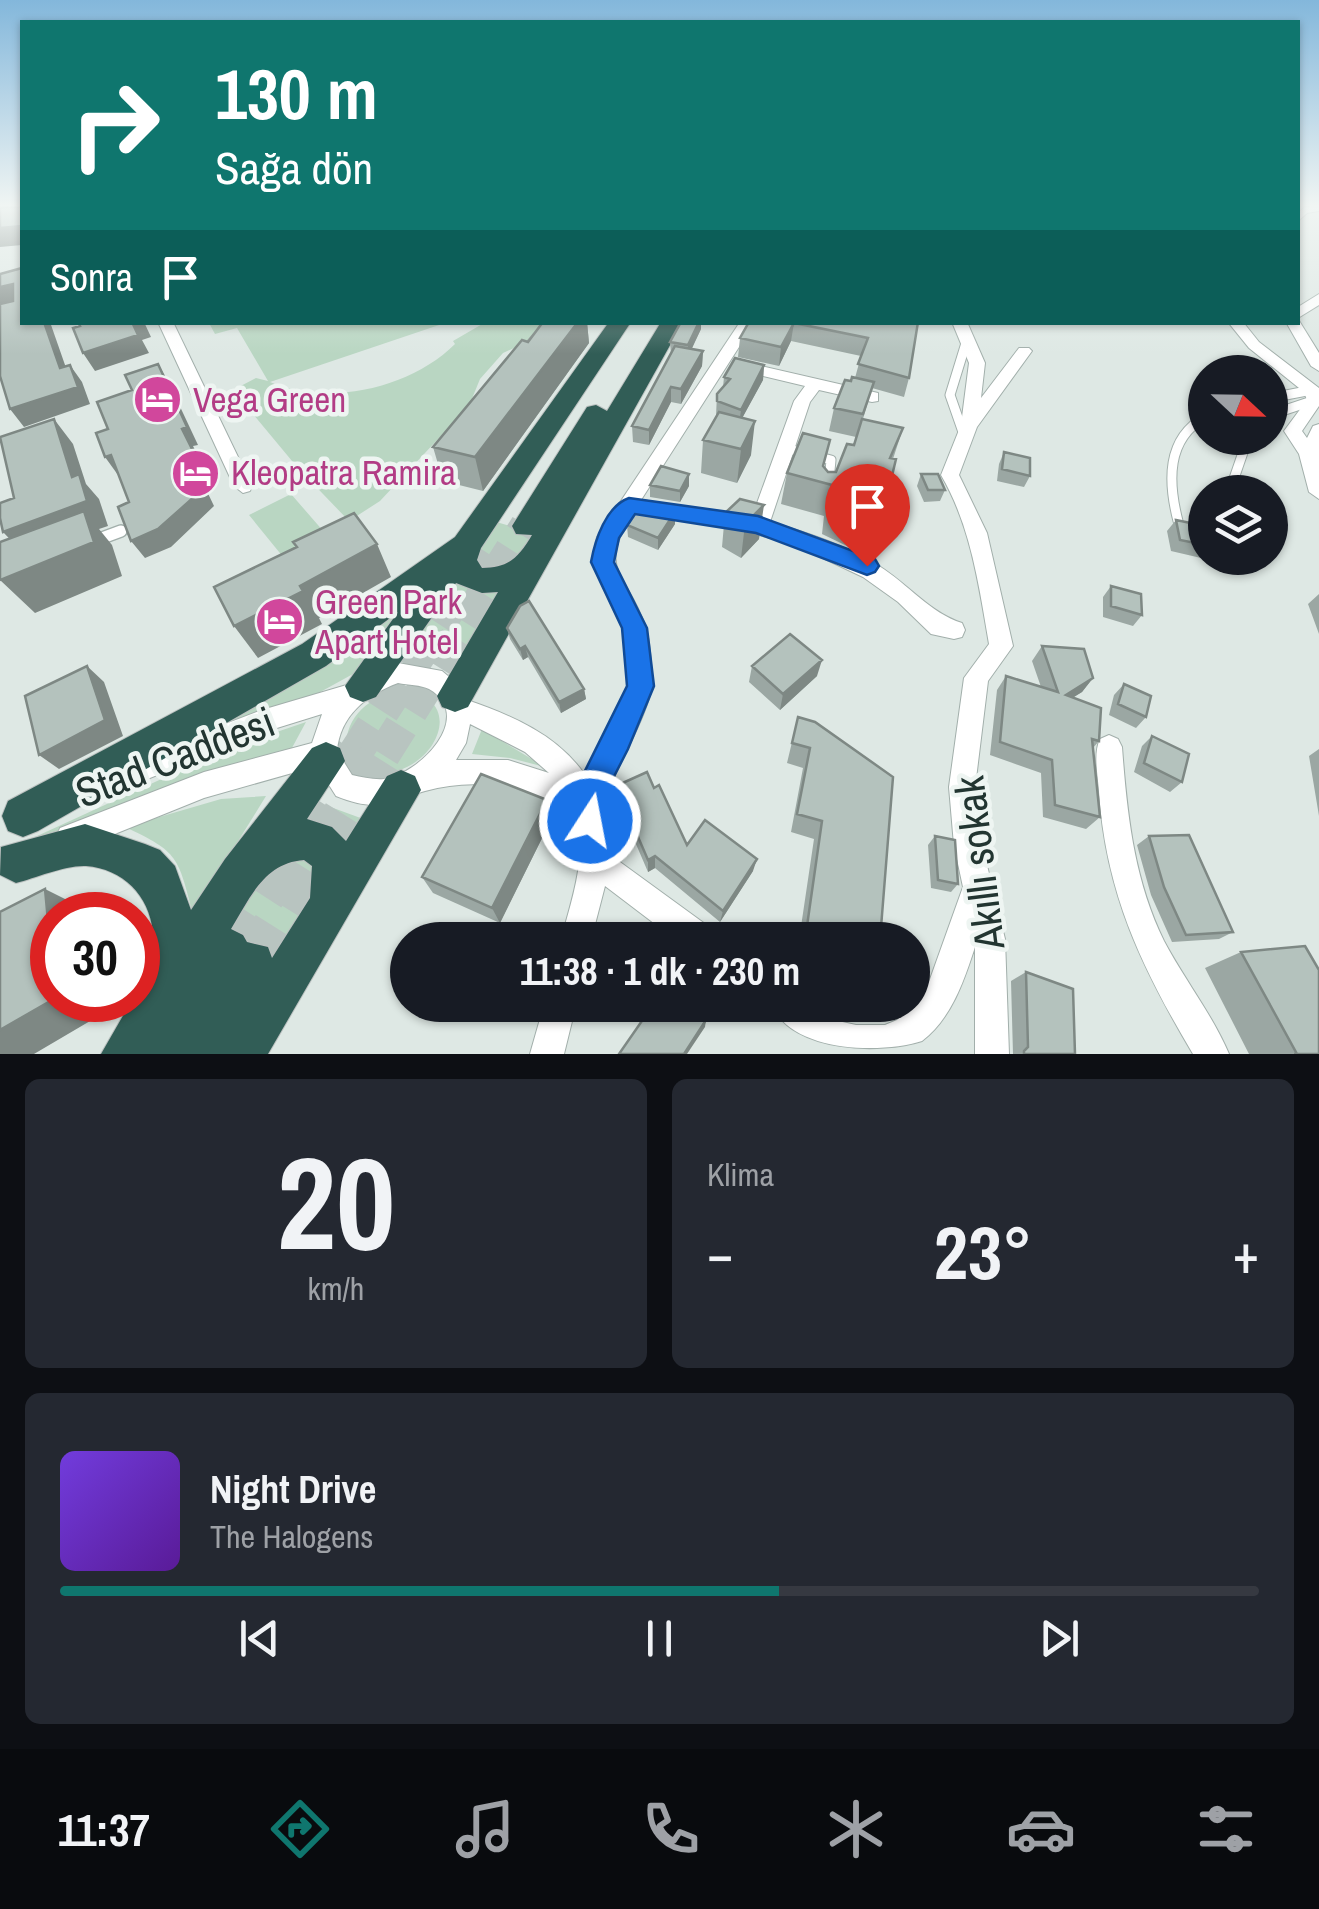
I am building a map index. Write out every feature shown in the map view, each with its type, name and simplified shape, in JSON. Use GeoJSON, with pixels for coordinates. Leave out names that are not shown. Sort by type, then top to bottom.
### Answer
{"type":"FeatureCollection","features":[{"type":"Feature","properties":{"kind":"highway"},"geometry":{"type":"LineString","coordinates":[[358,690],[466,545],[618,325]]}},
{"type":"Feature","properties":{"kind":"highway"},"geometry":{"type":"LineString","coordinates":[[634,325],[516,522],[649,325]]}},
{"type":"Feature","properties":{"kind":"highway"},"geometry":{"type":"LineString","coordinates":[[457,703],[530,565],[670,325]]}},
{"type":"Feature","properties":{"kind":"highway"},"geometry":{"type":"LineString","coordinates":[[466,545],[462,553],[464,570],[480,580],[513,578],[530,565]]}},
{"type":"Feature","properties":{"kind":"highway"},"geometry":{"type":"LineString","coordinates":[[10,844],[300,664],[466,545]]}},
{"type":"Feature","properties":{"kind":"highway"},"geometry":{"type":"LineString","coordinates":[[126,1054],[240,874],[325,756]]}},
{"type":"Feature","properties":{"kind":"highway"},"geometry":{"type":"LineString","coordinates":[[240,1054],[323,914],[407,788]]}},
{"type":"Feature","properties":{"kind":"highway"},"geometry":{"type":"LineString","coordinates":[[240,874],[253,858],[286,840],[316,842],[328,850],[336,878],[323,914]]}},
{"type":"Feature","properties":{"kind":"highway"},"geometry":{"type":"LineString","coordinates":[[10,844],[85,845],[145,865],[160,881],[176,933],[166,993]]}},
{"type":"Feature","properties":{"kind":"highway"},"geometry":{"type":"LineString","coordinates":[[160,1054],[239,958],[198,1054]]}},
{"type":"Feature","properties":{"kind":"street"},"geometry":{"type":"LineString","coordinates":[[165,325],[243,486]]}},
{"type":"Feature","properties":{"kind":"street"},"geometry":{"type":"LineString","coordinates":[[584,803],[618,740],[640,686],[634,628],[602,562],[607,537],[746,325]]}},
{"type":"Feature","properties":{"kind":"street"},"geometry":{"type":"LineString","coordinates":[[1237,325],[1254,345],[1314,395],[1293,432],[1308,454],[1319,492]]}},
{"type":"Feature","properties":{"kind":"street"},"geometry":{"type":"LineString","coordinates":[[1295,325],[1319,366]]}},
{"type":"Feature","properties":{"kind":"street"},"geometry":{"type":"LineString","coordinates":[[963,330],[977,363],[966,430]]}},
{"type":"Feature","properties":{"kind":"street","name":"Akıllı sokak"},"geometry":{"type":"LineString","coordinates":[[992,1054],[990,939],[976,890],[962,787],[976,678],[1001,646],[979,548],[958,486],[950,475],[966,430],[1024,350]]}},
{"type":"Feature","properties":{"kind":"street"},"geometry":{"type":"LineString","coordinates":[[722,362],[872,397]]}},
{"type":"Feature","properties":{"kind":"street"},"geometry":{"type":"LineString","coordinates":[[758,525],[802,401],[815,384]]}},
{"type":"Feature","properties":{"kind":"street"},"geometry":{"type":"LineString","coordinates":[[1308,454],[1319,430]]}},
{"type":"Feature","properties":{"kind":"street"},"geometry":{"type":"LineString","coordinates":[[629,506],[758,525],[867,566],[939,627],[954,630]]}},
{"type":"Feature","properties":{"kind":"street"},"geometry":{"type":"LineString","coordinates":[[580,922],[595,861],[594,834],[584,803],[561,761],[533,741],[457,703],[445,684],[416,672],[398,673],[358,690],[331,720],[325,756],[345,786],[381,794],[458,770],[513,771],[543,780],[584,803]]}},
{"type":"Feature","properties":{"kind":"street","name":"Stad Caddesi"},"geometry":{"type":"LineString","coordinates":[[10,844],[262,720],[358,690]]}},
{"type":"Feature","properties":{"kind":"street"},"geometry":{"type":"LineString","coordinates":[[407,788],[445,759],[455,742],[457,703]]}},
{"type":"Feature","properties":{"kind":"street"},"geometry":{"type":"LineString","coordinates":[[1110,748],[1116,837],[1129,891],[1172,988],[1212,1054]]}},
{"type":"Feature","properties":{"kind":"street","name":"Stad Caddesi"},"geometry":{"type":"LineString","coordinates":[[10,844],[139,808],[204,785],[325,756]]}},
{"type":"Feature","properties":{"kind":"street"},"geometry":{"type":"LineString","coordinates":[[595,861],[677,922]]}},
{"type":"Feature","properties":{"kind":"street"},"geometry":{"type":"LineString","coordinates":[[930,1019],[952,968],[976,890]]}},
{"type":"Feature","properties":{"kind":"street"},"geometry":{"type":"LineString","coordinates":[[547,1054],[555,1022]]}},
{"type":"Feature","properties":{"kind":"street"},"geometry":{"type":"LineString","coordinates":[[811,1022],[828,1035],[872,1047],[907,1039],[928,1022]]}},
{"type":"Feature","properties":{"kind":"lane"},"geometry":{"type":"LineString","coordinates":[[1288,397],[1314,395]]}},
{"type":"Feature","properties":{"kind":"lane"},"geometry":{"type":"LineString","coordinates":[[1288,407],[1314,395]]}},
{"type":"Feature","properties":{"kind":"lane"},"geometry":{"type":"LineString","coordinates":[[1178,521],[1174,448],[1188,428]]}},
{"type":"Feature","properties":{"kind":"lane"},"geometry":{"type":"LineString","coordinates":[[784,448],[831,460],[832,471],[824,496]]}},
{"type":"Feature","properties":{"kind":"lane"},"geometry":{"type":"LineString","coordinates":[[88,544],[121,531]]}},
{"type":"Feature","properties":{"kind":"green space"},"geometry":{"type":"Polygon","coordinates":[[[210,325],[439,325],[270,382],[318,393],[343,393],[393,382],[437,359],[455,344],[453,341],[481,325],[564,325],[503,353],[480,379],[469,406],[380,501],[349,521],[297,467],[233,390],[256,378],[268,381],[237,328],[215,334],[210,325]]]}},
{"type":"Feature","properties":{"kind":"green space"},"geometry":{"type":"Polygon","coordinates":[[[291,494],[331,540],[288,563],[249,515],[291,494]]]}},
{"type":"Feature","properties":{"kind":"green space"},"geometry":{"type":"Polygon","coordinates":[[[493,521],[540,535],[521,565],[487,576],[471,554],[493,521]]]}},
{"type":"Feature","properties":{"kind":"green space"},"geometry":{"type":"Polygon","coordinates":[[[458,573],[508,587],[462,662],[407,645],[458,573]]]}},
{"type":"Feature","properties":{"kind":"green space"},"geometry":{"type":"Polygon","coordinates":[[[425,583],[353,674],[313,696],[128,764],[425,583]]]}},
{"type":"Feature","properties":{"kind":"green space"},"geometry":{"type":"Polygon","coordinates":[[[400,691],[423,696],[436,707],[440,722],[436,739],[409,766],[388,773],[364,772],[346,752],[349,729],[368,704],[400,691]]]}},
{"type":"Feature","properties":{"kind":"green space"},"geometry":{"type":"Polygon","coordinates":[[[306,722],[287,757],[174,785],[0,861],[0,853],[227,749],[306,722]]]}},
{"type":"Feature","properties":{"kind":"green space"},"geometry":{"type":"Polygon","coordinates":[[[482,729],[545,767],[472,754],[482,729]]]}},
{"type":"Feature","properties":{"kind":"green space"},"geometry":{"type":"Polygon","coordinates":[[[266,796],[193,914],[174,859],[156,843],[125,827],[221,799],[266,796]]]}},
{"type":"Feature","properties":{"kind":"green space"},"geometry":{"type":"Polygon","coordinates":[[[306,798],[366,820],[345,855],[299,826],[306,798]]]}},
{"type":"Feature","properties":{"kind":"green space"},"geometry":{"type":"Polygon","coordinates":[[[287,849],[326,872],[277,965],[215,934],[287,849]]]}},
{"type":"Feature","properties":{"kind":"building"},"geometry":{"type":"Polygon","coordinates":[[[20,269],[20,325],[45,325],[60,368],[70,365],[78,387],[10,409],[0,376],[0,304],[13,301],[13,284],[0,287],[0,274],[20,269]]]}},
{"type":"Feature","properties":{"kind":"building"},"geometry":{"type":"Polygon","coordinates":[[[133,325],[138,335],[83,353],[73,328],[133,325]]]}},
{"type":"Feature","properties":{"kind":"building"},"geometry":{"type":"Polygon","coordinates":[[[541,325],[576,325],[475,457],[433,447],[522,340],[528,342],[541,325]]]}},
{"type":"Feature","properties":{"kind":"building"},"geometry":{"type":"Polygon","coordinates":[[[679,325],[698,325],[688,345],[670,342],[679,325]]]}},
{"type":"Feature","properties":{"kind":"building"},"geometry":{"type":"Polygon","coordinates":[[[747,325],[793,325],[781,347],[740,338],[747,325]]]}},
{"type":"Feature","properties":{"kind":"building"},"geometry":{"type":"Polygon","coordinates":[[[804,325],[918,325],[909,378],[858,364],[868,338],[804,325]]]}},
{"type":"Feature","properties":{"kind":"building"},"geometry":{"type":"Polygon","coordinates":[[[675,346],[703,351],[681,389],[671,387],[649,430],[632,426],[675,346]]]}},
{"type":"Feature","properties":{"kind":"building"},"geometry":{"type":"Polygon","coordinates":[[[735,358],[764,365],[741,410],[717,401],[717,394],[730,379],[724,377],[735,358]]]}},
{"type":"Feature","properties":{"kind":"building"},"geometry":{"type":"Polygon","coordinates":[[[158,364],[187,427],[182,429],[198,461],[191,464],[203,489],[158,529],[131,541],[118,507],[129,502],[111,455],[105,457],[96,433],[108,429],[97,402],[132,390],[125,375],[158,364]]]}},
{"type":"Feature","properties":{"kind":"building"},"geometry":{"type":"Polygon","coordinates":[[[852,377],[874,382],[863,414],[834,408],[845,380],[851,381],[852,377]]]}},
{"type":"Feature","properties":{"kind":"building"},"geometry":{"type":"Polygon","coordinates":[[[719,412],[755,421],[741,449],[703,440],[719,412]]]}},
{"type":"Feature","properties":{"kind":"building"},"geometry":{"type":"Polygon","coordinates":[[[54,419],[72,477],[79,474],[87,501],[3,532],[0,503],[14,498],[0,437],[54,419]]]}},
{"type":"Feature","properties":{"kind":"building"},"geometry":{"type":"Polygon","coordinates":[[[862,419],[903,428],[890,458],[896,459],[891,480],[874,476],[882,527],[829,503],[832,485],[787,473],[803,433],[830,440],[823,466],[828,472],[836,472],[847,444],[854,445],[862,419]]]}},
{"type":"Feature","properties":{"kind":"building"},"geometry":{"type":"Polygon","coordinates":[[[1004,452],[1030,458],[1030,476],[1002,469],[1004,452]]]}},
{"type":"Feature","properties":{"kind":"building"},"geometry":{"type":"Polygon","coordinates":[[[661,466],[689,474],[680,491],[650,485],[661,466]]]}},
{"type":"Feature","properties":{"kind":"building"},"geometry":{"type":"Polygon","coordinates":[[[921,474],[938,474],[945,490],[928,490],[921,474]]]}},
{"type":"Feature","properties":{"kind":"building"},"geometry":{"type":"Polygon","coordinates":[[[740,499],[764,505],[745,524],[725,513],[740,499]]]}},
{"type":"Feature","properties":{"kind":"building"},"geometry":{"type":"Polygon","coordinates":[[[640,505],[675,512],[658,538],[627,525],[640,505]]]}},
{"type":"Feature","properties":{"kind":"building"},"geometry":{"type":"Polygon","coordinates":[[[84,511],[94,542],[0,580],[0,542],[84,511]]]}},
{"type":"Feature","properties":{"kind":"building"},"geometry":{"type":"Polygon","coordinates":[[[354,513],[377,544],[300,586],[303,591],[234,626],[214,587],[297,547],[293,542],[354,513]]]}},
{"type":"Feature","properties":{"kind":"building"},"geometry":{"type":"Polygon","coordinates":[[[1176,520],[1188,522],[1188,542],[1180,540],[1176,520]]]}},
{"type":"Feature","properties":{"kind":"building"},"geometry":{"type":"Polygon","coordinates":[[[1111,586],[1141,594],[1142,615],[1111,606],[1111,586]]]}},
{"type":"Feature","properties":{"kind":"building"},"geometry":{"type":"Polygon","coordinates":[[[529,601],[584,689],[559,702],[525,646],[520,649],[507,628],[520,606],[529,601]]]}},
{"type":"Feature","properties":{"kind":"building"},"geometry":{"type":"Polygon","coordinates":[[[790,634],[822,660],[783,694],[752,666],[790,634]]]}},
{"type":"Feature","properties":{"kind":"building"},"geometry":{"type":"Polygon","coordinates":[[[1042,646],[1084,649],[1093,678],[1066,695],[1101,708],[1099,741],[1092,739],[1100,817],[1055,805],[1052,760],[1000,742],[1006,676],[1058,692],[1042,646]]]}},
{"type":"Feature","properties":{"kind":"building"},"geometry":{"type":"Polygon","coordinates":[[[87,666],[105,720],[39,755],[25,696],[87,666]]]}},
{"type":"Feature","properties":{"kind":"building"},"geometry":{"type":"Polygon","coordinates":[[[1124,684],[1151,696],[1146,717],[1118,704],[1124,684]]]}},
{"type":"Feature","properties":{"kind":"building"},"geometry":{"type":"Polygon","coordinates":[[[798,717],[815,722],[893,777],[881,922],[808,922],[822,821],[797,814],[810,748],[792,743],[798,717]]]}},
{"type":"Feature","properties":{"kind":"building"},"geometry":{"type":"Polygon","coordinates":[[[1152,736],[1189,754],[1182,782],[1144,763],[1152,736]]]}},
{"type":"Feature","properties":{"kind":"building"},"geometry":{"type":"Polygon","coordinates":[[[647,772],[654,788],[659,785],[687,845],[705,820],[757,859],[723,911],[655,856],[648,860],[616,786],[647,772]]]}},
{"type":"Feature","properties":{"kind":"building"},"geometry":{"type":"Polygon","coordinates":[[[481,774],[547,800],[492,908],[422,877],[481,774]]]}},
{"type":"Feature","properties":{"kind":"building"},"geometry":{"type":"Polygon","coordinates":[[[1189,835],[1233,932],[1186,935],[1164,887],[1149,836],[1189,835]]]}},
{"type":"Feature","properties":{"kind":"building"},"geometry":{"type":"Polygon","coordinates":[[[935,836],[955,840],[958,884],[938,880],[935,836]]]}},
{"type":"Feature","properties":{"kind":"building"},"geometry":{"type":"Polygon","coordinates":[[[30,897],[30,1013],[0,1030],[0,912],[30,897]]]}},
{"type":"Feature","properties":{"kind":"building"},"geometry":{"type":"Polygon","coordinates":[[[1305,946],[1319,970],[1319,1054],[1297,1054],[1241,952],[1305,946]]]}},
{"type":"Feature","properties":{"kind":"building"},"geometry":{"type":"Polygon","coordinates":[[[1026,972],[1073,989],[1075,1054],[1024,1054],[1028,1047],[1026,972]]]}},
{"type":"Feature","properties":{"kind":"building"},"geometry":{"type":"Polygon","coordinates":[[[641,1022],[705,1022],[684,1054],[619,1054],[641,1022]]]}},
{"type":"Feature","properties":{"kind":"tunnel"},"geometry":{"type":"LineString","coordinates":[[383,755],[527,526]]}},
{"type":"Feature","properties":{"kind":"tunnel"},"geometry":{"type":"LineString","coordinates":[[354,755],[486,551]]}},
{"type":"Feature","properties":{"kind":"tunnel"},"geometry":{"type":"LineString","coordinates":[[227,951],[356,752]]}},
{"type":"Feature","properties":{"kind":"tunnel"},"geometry":{"type":"LineString","coordinates":[[251,964],[384,752]]}},
{"type":"Feature","properties":{"kind":"place","name":"Vega Green"},"geometry":{"type":"Point","coordinates":[158,400]}},
{"type":"Feature","properties":{"kind":"place","name":"Kleopatra Ramira"},"geometry":{"type":"Point","coordinates":[196,473]}},
{"type":"Feature","properties":{"kind":"place","name":"Green Park Apart Hotel"},"geometry":{"type":"Point","coordinates":[280,622]}},
{"type":"Feature","properties":{"kind":"route"},"geometry":{"type":"LineString","coordinates":[[590,821],[584,803],[618,740],[640,686],[634,628],[602,562],[607,537],[629,506],[758,525],[867,566]]}}]}
